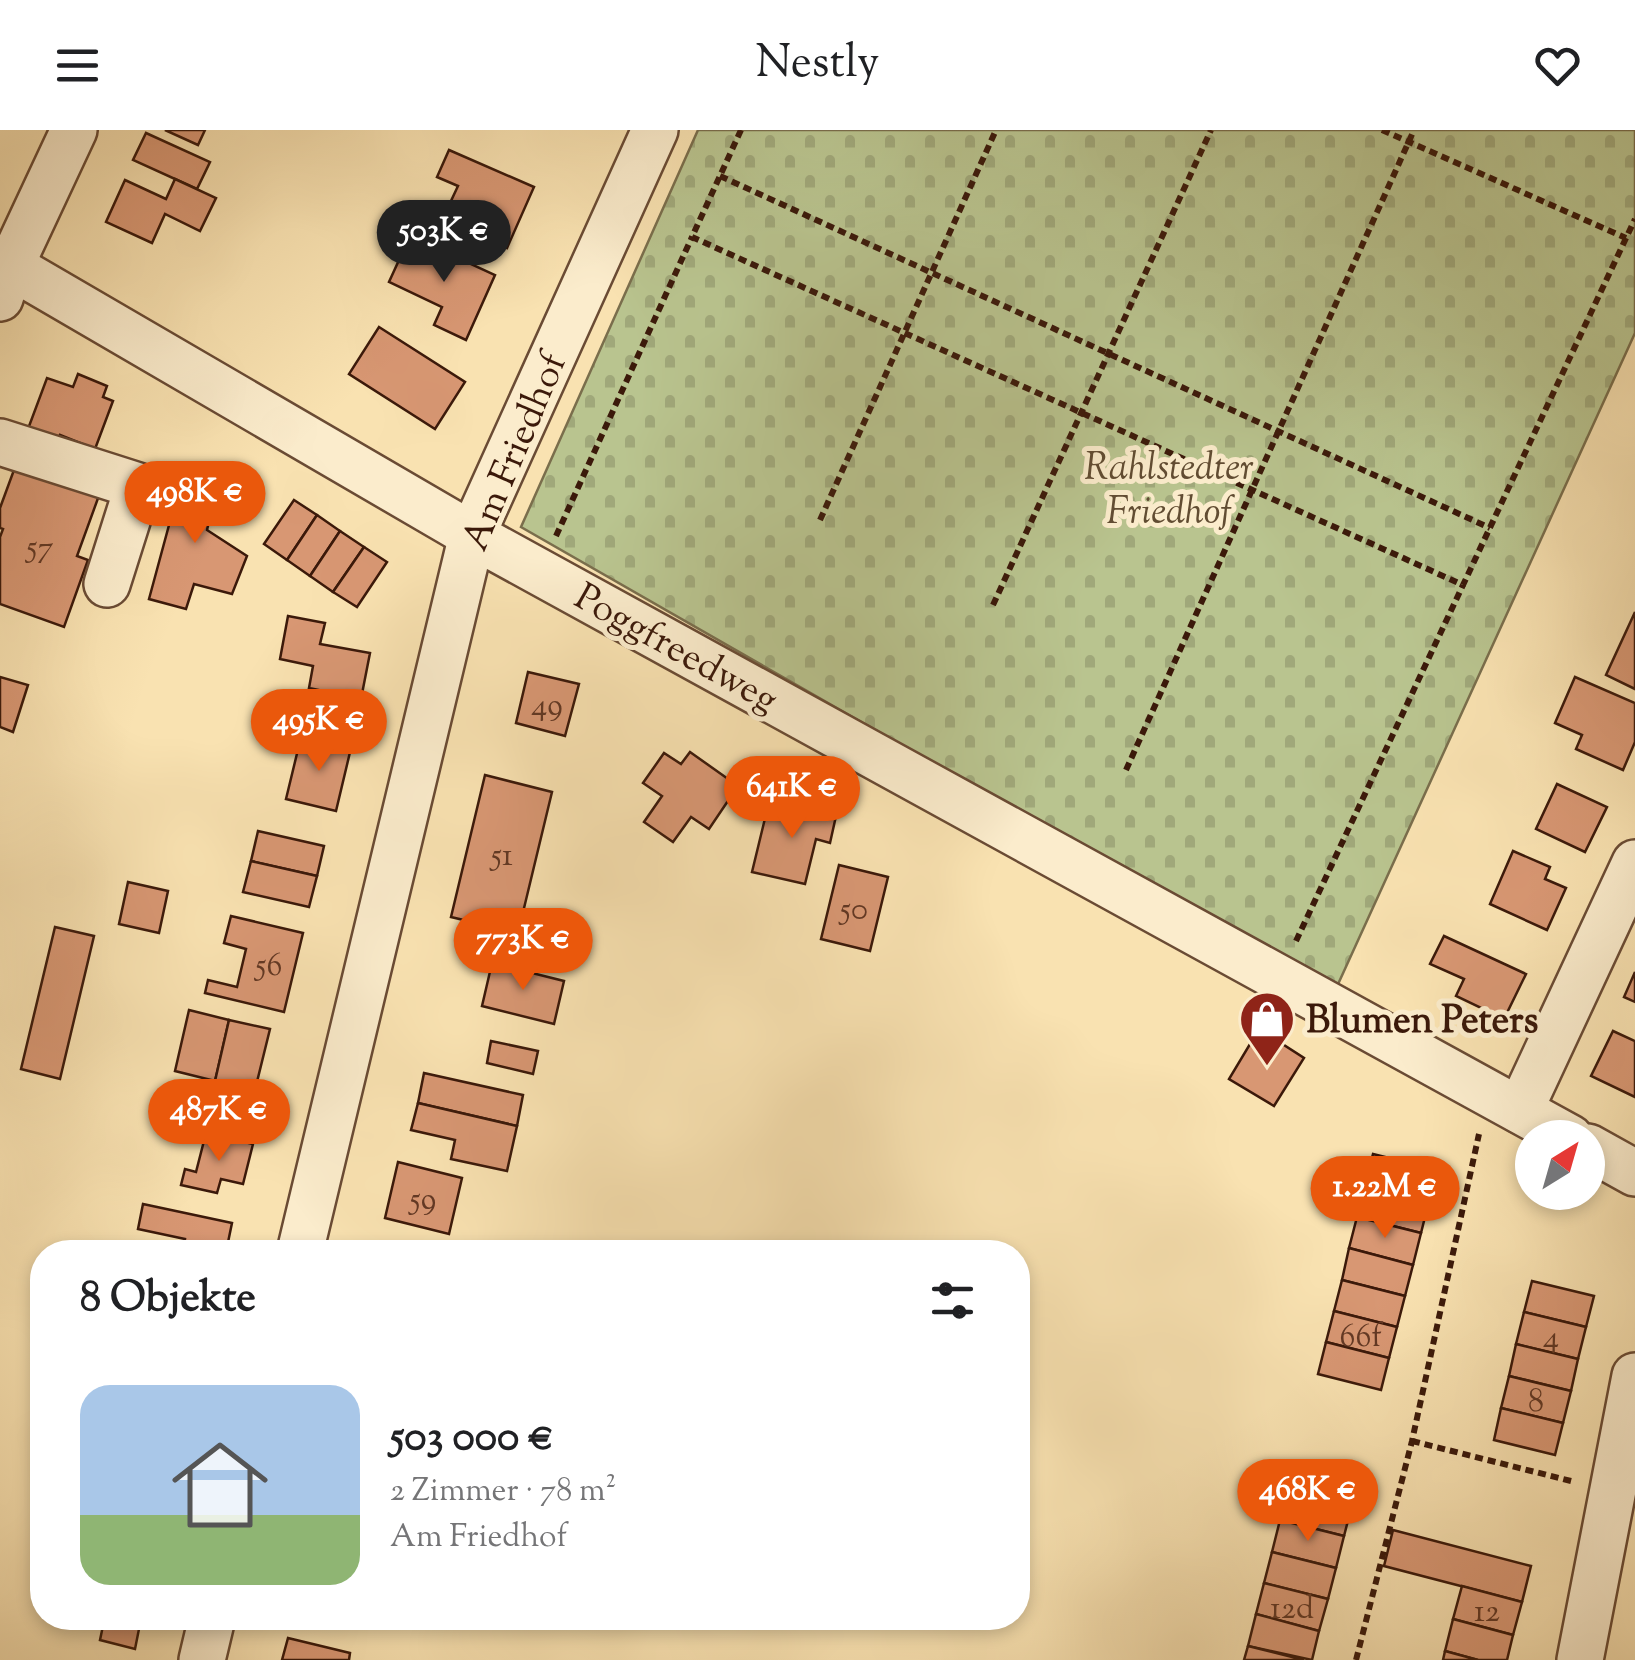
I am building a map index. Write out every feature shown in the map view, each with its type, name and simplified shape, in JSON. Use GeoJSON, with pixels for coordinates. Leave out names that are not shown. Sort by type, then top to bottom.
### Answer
{"type":"FeatureCollection","features":[{"type":"Feature","properties":{"kind":"street"},"geometry":{"type":"LineString","coordinates":[[4,275],[74,130]]}},
{"type":"Feature","properties":{"kind":"street","name":"Am Friedhof"},"geometry":{"type":"LineString","coordinates":[[303,1240],[472,535],[655,130]]}},
{"type":"Feature","properties":{"kind":"street","name":"Poggfreedweg"},"geometry":{"type":"LineString","coordinates":[[4,275],[1538,1120]]}},
{"type":"Feature","properties":{"kind":"street"},"geometry":{"type":"LineString","coordinates":[[0,442],[138,486],[107,584]]}},
{"type":"Feature","properties":{"kind":"street"},"geometry":{"type":"LineString","coordinates":[[1506,1102],[1635,863]]}},
{"type":"Feature","properties":{"kind":"street"},"geometry":{"type":"LineString","coordinates":[[1605,1156],[1635,1173]]}},
{"type":"Feature","properties":{"kind":"street"},"geometry":{"type":"LineString","coordinates":[[1580,1660],[1635,1376]]}},
{"type":"Feature","properties":{"kind":"street"},"geometry":{"type":"LineString","coordinates":[[202,1660],[209,1630]]}},
{"type":"Feature","properties":{"kind":"path"},"geometry":{"type":"LineString","coordinates":[[540,572],[741,130]]}},
{"type":"Feature","properties":{"kind":"path"},"geometry":{"type":"LineString","coordinates":[[993,606],[1211,130]]}},
{"type":"Feature","properties":{"kind":"path"},"geometry":{"type":"LineString","coordinates":[[1382,130],[1626,238]]}},
{"type":"Feature","properties":{"kind":"path"},"geometry":{"type":"LineString","coordinates":[[1126,770],[1414,130]]}},
{"type":"Feature","properties":{"kind":"path"},"geometry":{"type":"LineString","coordinates":[[820,520],[992,131]]}},
{"type":"Feature","properties":{"kind":"path"},"geometry":{"type":"LineString","coordinates":[[720,176],[1490,528]]}},
{"type":"Feature","properties":{"kind":"path"},"geometry":{"type":"LineString","coordinates":[[1279,978],[1635,219]]}},
{"type":"Feature","properties":{"kind":"path"},"geometry":{"type":"LineString","coordinates":[[692,237],[1462,585]]}},
{"type":"Feature","properties":{"kind":"path"},"geometry":{"type":"LineString","coordinates":[[1356,1660],[1412,1441],[1478,1139],[1506,1102]]}},
{"type":"Feature","properties":{"kind":"path"},"geometry":{"type":"LineString","coordinates":[[1412,1441],[1586,1485]]}},
{"type":"Feature","properties":{"kind":"green space","name":"Rahlstedter Friedhof"},"geometry":{"type":"Polygon","coordinates":[[[698,130],[1635,130],[1635,333],[1334,993],[521,527],[698,130]]]}},
{"type":"Feature","properties":{"kind":"building"},"geometry":{"type":"Polygon","coordinates":[[[165,130],[205,130],[198,145],[165,130]]]}},
{"type":"Feature","properties":{"kind":"building"},"geometry":{"type":"Polygon","coordinates":[[[146,133],[210,162],[197,189],[133,160],[146,133]]]}},
{"type":"Feature","properties":{"kind":"building"},"geometry":{"type":"Polygon","coordinates":[[[449,150],[534,187],[507,248],[476,234],[483,216],[451,201],[458,186],[437,177],[449,150]]]}},
{"type":"Feature","properties":{"kind":"building"},"geometry":{"type":"Polygon","coordinates":[[[175,179],[216,198],[200,231],[165,214],[152,243],[106,222],[125,180],[166,199],[175,179]]]}},
{"type":"Feature","properties":{"kind":"building"},"geometry":{"type":"Polygon","coordinates":[[[410,236],[495,275],[466,340],[434,325],[442,307],[389,282],[410,236]]]}},
{"type":"Feature","properties":{"kind":"building"},"geometry":{"type":"Polygon","coordinates":[[[379,327],[465,382],[435,429],[349,374],[379,327]]]}},
{"type":"Feature","properties":{"kind":"building"},"geometry":{"type":"Polygon","coordinates":[[[78,374],[107,386],[103,397],[113,401],[95,449],[60,435],[55,448],[25,437],[47,378],[73,387],[78,374]]]}},
{"type":"Feature","properties":{"kind":"building"},"geometry":{"type":"Polygon","coordinates":[[[18,459],[101,490],[77,556],[88,560],[64,627],[0,604],[0,508],[18,459]]]}},
{"type":"Feature","properties":{"kind":"building"},"geometry":{"type":"Polygon","coordinates":[[[185,466],[220,476],[207,530],[247,556],[232,594],[194,584],[186,609],[149,599],[185,466]]]}},
{"type":"Feature","properties":{"kind":"building"},"geometry":{"type":"Polygon","coordinates":[[[294,500],[317,515],[287,560],[264,544],[294,500]]]}},
{"type":"Feature","properties":{"kind":"building"},"geometry":{"type":"Polygon","coordinates":[[[317,515],[340,531],[310,576],[287,560],[317,515]]]}},
{"type":"Feature","properties":{"kind":"building"},"geometry":{"type":"Polygon","coordinates":[[[340,531],[364,547],[333,592],[310,576],[340,531]]]}},
{"type":"Feature","properties":{"kind":"building"},"geometry":{"type":"Polygon","coordinates":[[[364,547],[387,562],[357,607],[333,592],[364,547]]]}},
{"type":"Feature","properties":{"kind":"building"},"geometry":{"type":"Polygon","coordinates":[[[1635,612],[1635,689],[1606,675],[1635,612]]]}},
{"type":"Feature","properties":{"kind":"building"},"geometry":{"type":"Polygon","coordinates":[[[288,616],[325,623],[320,644],[370,653],[361,699],[309,688],[313,666],[280,659],[288,616]]]}},
{"type":"Feature","properties":{"kind":"building"},"geometry":{"type":"Polygon","coordinates":[[[528,672],[579,684],[565,736],[516,723],[528,672]]]}},
{"type":"Feature","properties":{"kind":"building"},"geometry":{"type":"Polygon","coordinates":[[[0,677],[28,685],[13,732],[0,727],[0,677]]]}},
{"type":"Feature","properties":{"kind":"building"},"geometry":{"type":"Polygon","coordinates":[[[1575,677],[1635,703],[1635,742],[1623,770],[1576,749],[1582,735],[1555,723],[1575,677]]]}},
{"type":"Feature","properties":{"kind":"building"},"geometry":{"type":"Polygon","coordinates":[[[301,737],[351,748],[336,811],[286,799],[301,737]]]}},
{"type":"Feature","properties":{"kind":"building"},"geometry":{"type":"Polygon","coordinates":[[[690,752],[738,786],[709,829],[691,817],[673,842],[644,822],[662,796],[643,783],[664,753],[681,764],[690,752]]]}},
{"type":"Feature","properties":{"kind":"building"},"geometry":{"type":"Polygon","coordinates":[[[485,775],[552,792],[518,933],[451,917],[485,775]]]}},
{"type":"Feature","properties":{"kind":"building"},"geometry":{"type":"Polygon","coordinates":[[[1557,784],[1607,807],[1585,852],[1536,829],[1557,784]]]}},
{"type":"Feature","properties":{"kind":"building"},"geometry":{"type":"Polygon","coordinates":[[[814,802],[838,807],[830,843],[816,839],[805,884],[752,872],[768,806],[811,815],[814,802]]]}},
{"type":"Feature","properties":{"kind":"building"},"geometry":{"type":"Polygon","coordinates":[[[258,831],[324,846],[317,876],[251,861],[258,831]]]}},
{"type":"Feature","properties":{"kind":"building"},"geometry":{"type":"Polygon","coordinates":[[[1513,851],[1550,867],[1545,879],[1566,888],[1547,930],[1490,904],[1513,851]]]}},
{"type":"Feature","properties":{"kind":"building"},"geometry":{"type":"Polygon","coordinates":[[[251,861],[317,876],[309,907],[243,892],[251,861]]]}},
{"type":"Feature","properties":{"kind":"building"},"geometry":{"type":"Polygon","coordinates":[[[839,865],[888,877],[870,951],[821,939],[839,865]]]}},
{"type":"Feature","properties":{"kind":"building"},"geometry":{"type":"Polygon","coordinates":[[[128,882],[168,891],[159,933],[119,924],[128,882]]]}},
{"type":"Feature","properties":{"kind":"building"},"geometry":{"type":"Polygon","coordinates":[[[231,916],[303,933],[284,1012],[205,993],[208,980],[237,987],[246,949],[224,943],[231,916]]]}},
{"type":"Feature","properties":{"kind":"building"},"geometry":{"type":"Polygon","coordinates":[[[55,927],[94,936],[60,1079],[21,1069],[55,927]]]}},
{"type":"Feature","properties":{"kind":"building"},"geometry":{"type":"Polygon","coordinates":[[[1444,936],[1526,974],[1504,1019],[1456,996],[1464,979],[1430,964],[1444,936]]]}},
{"type":"Feature","properties":{"kind":"building"},"geometry":{"type":"Polygon","coordinates":[[[492,963],[564,981],[554,1024],[482,1006],[492,963]]]}},
{"type":"Feature","properties":{"kind":"building"},"geometry":{"type":"Polygon","coordinates":[[[1635,972],[1635,1002],[1624,997],[1635,972]]]}},
{"type":"Feature","properties":{"kind":"building"},"geometry":{"type":"Polygon","coordinates":[[[189,1010],[229,1020],[215,1081],[175,1071],[189,1010]]]}},
{"type":"Feature","properties":{"kind":"building"},"geometry":{"type":"Polygon","coordinates":[[[229,1020],[270,1029],[255,1090],[215,1081],[229,1020]]]}},
{"type":"Feature","properties":{"kind":"building","name":"Blumen Peters"},"geometry":{"type":"Polygon","coordinates":[[[1259,1029],[1304,1058],[1274,1106],[1229,1079],[1259,1029]]]}},
{"type":"Feature","properties":{"kind":"building"},"geometry":{"type":"Polygon","coordinates":[[[1613,1031],[1635,1041],[1635,1097],[1591,1076],[1613,1031]]]}},
{"type":"Feature","properties":{"kind":"building"},"geometry":{"type":"Polygon","coordinates":[[[491,1041],[538,1051],[533,1074],[487,1063],[491,1041]]]}},
{"type":"Feature","properties":{"kind":"building"},"geometry":{"type":"Polygon","coordinates":[[[424,1073],[523,1095],[517,1126],[418,1103],[424,1073]]]}},
{"type":"Feature","properties":{"kind":"building"},"geometry":{"type":"Polygon","coordinates":[[[418,1103],[517,1126],[507,1171],[451,1159],[455,1140],[411,1130],[418,1103]]]}},
{"type":"Feature","properties":{"kind":"building"},"geometry":{"type":"Polygon","coordinates":[[[206,1133],[253,1144],[243,1184],[221,1179],[217,1193],[181,1185],[185,1169],[196,1172],[206,1133]]]}},
{"type":"Feature","properties":{"kind":"building"},"geometry":{"type":"Polygon","coordinates":[[[1373,1154],[1437,1170],[1429,1201],[1365,1185],[1373,1154]]]}},
{"type":"Feature","properties":{"kind":"building"},"geometry":{"type":"Polygon","coordinates":[[[398,1162],[462,1178],[449,1234],[385,1218],[398,1162]]]}},
{"type":"Feature","properties":{"kind":"building"},"geometry":{"type":"Polygon","coordinates":[[[1365,1185],[1429,1201],[1421,1233],[1357,1217],[1365,1185]]]}},
{"type":"Feature","properties":{"kind":"building"},"geometry":{"type":"Polygon","coordinates":[[[143,1204],[232,1223],[228,1240],[185,1240],[138,1229],[143,1204]]]}},
{"type":"Feature","properties":{"kind":"building"},"geometry":{"type":"Polygon","coordinates":[[[1357,1217],[1421,1233],[1413,1265],[1349,1248],[1357,1217]]]}},
{"type":"Feature","properties":{"kind":"building"},"geometry":{"type":"Polygon","coordinates":[[[1349,1248],[1413,1265],[1405,1296],[1342,1280],[1349,1248]]]}},
{"type":"Feature","properties":{"kind":"building"},"geometry":{"type":"Polygon","coordinates":[[[1342,1280],[1405,1296],[1397,1327],[1334,1311],[1342,1280]]]}},
{"type":"Feature","properties":{"kind":"building"},"geometry":{"type":"Polygon","coordinates":[[[1532,1281],[1594,1296],[1586,1327],[1524,1312],[1532,1281]]]}},
{"type":"Feature","properties":{"kind":"building"},"geometry":{"type":"Polygon","coordinates":[[[1334,1311],[1397,1327],[1389,1358],[1326,1342],[1334,1311]]]}},
{"type":"Feature","properties":{"kind":"building"},"geometry":{"type":"Polygon","coordinates":[[[1524,1312],[1586,1327],[1578,1359],[1516,1344],[1524,1312]]]}},
{"type":"Feature","properties":{"kind":"building"},"geometry":{"type":"Polygon","coordinates":[[[1326,1342],[1389,1358],[1381,1390],[1318,1374],[1326,1342]]]}},
{"type":"Feature","properties":{"kind":"building"},"geometry":{"type":"Polygon","coordinates":[[[1516,1344],[1578,1359],[1571,1391],[1509,1376],[1516,1344]]]}},
{"type":"Feature","properties":{"kind":"building"},"geometry":{"type":"Polygon","coordinates":[[[1509,1376],[1571,1391],[1563,1423],[1501,1408],[1509,1376]]]}},
{"type":"Feature","properties":{"kind":"building"},"geometry":{"type":"Polygon","coordinates":[[[1501,1408],[1563,1423],[1555,1455],[1494,1440],[1501,1408]]]}},
{"type":"Feature","properties":{"kind":"building"},"geometry":{"type":"Polygon","coordinates":[[[1288,1488],[1352,1505],[1344,1536],[1280,1520],[1288,1488]]]}},
{"type":"Feature","properties":{"kind":"building"},"geometry":{"type":"Polygon","coordinates":[[[1280,1520],[1344,1536],[1336,1568],[1272,1552],[1280,1520]]]}},
{"type":"Feature","properties":{"kind":"building"},"geometry":{"type":"Polygon","coordinates":[[[1393,1530],[1531,1566],[1522,1602],[1384,1566],[1393,1530]]]}},
{"type":"Feature","properties":{"kind":"building"},"geometry":{"type":"Polygon","coordinates":[[[1272,1552],[1336,1568],[1328,1599],[1264,1583],[1272,1552]]]}},
{"type":"Feature","properties":{"kind":"building"},"geometry":{"type":"Polygon","coordinates":[[[1264,1583],[1328,1599],[1319,1631],[1256,1614],[1264,1583]]]}},
{"type":"Feature","properties":{"kind":"building"},"geometry":{"type":"Polygon","coordinates":[[[1462,1586],[1522,1602],[1513,1635],[1453,1619],[1462,1586]]]}},
{"type":"Feature","properties":{"kind":"building"},"geometry":{"type":"Polygon","coordinates":[[[1256,1614],[1319,1631],[1312,1660],[1248,1646],[1256,1614]]]}},
{"type":"Feature","properties":{"kind":"building"},"geometry":{"type":"Polygon","coordinates":[[[1453,1619],[1513,1635],[1507,1660],[1478,1660],[1445,1651],[1453,1619]]]}},
{"type":"Feature","properties":{"kind":"building"},"geometry":{"type":"Polygon","coordinates":[[[102,1630],[139,1630],[135,1649],[100,1640],[102,1630]]]}},
{"type":"Feature","properties":{"kind":"building"},"geometry":{"type":"Polygon","coordinates":[[[288,1638],[350,1653],[349,1660],[282,1660],[288,1638]]]}},
{"type":"Feature","properties":{"kind":"building"},"geometry":{"type":"Polygon","coordinates":[[[1248,1646],[1304,1660],[1244,1660],[1248,1646]]]}},
{"type":"Feature","properties":{"kind":"building"},"geometry":{"type":"Polygon","coordinates":[[[1445,1651],[1478,1660],[1443,1660],[1445,1651]]]}},
{"type":"Feature","properties":{"kind":"place","name":"Blumen Peters"},"geometry":{"type":"Point","coordinates":[1267,1068]}}]}
